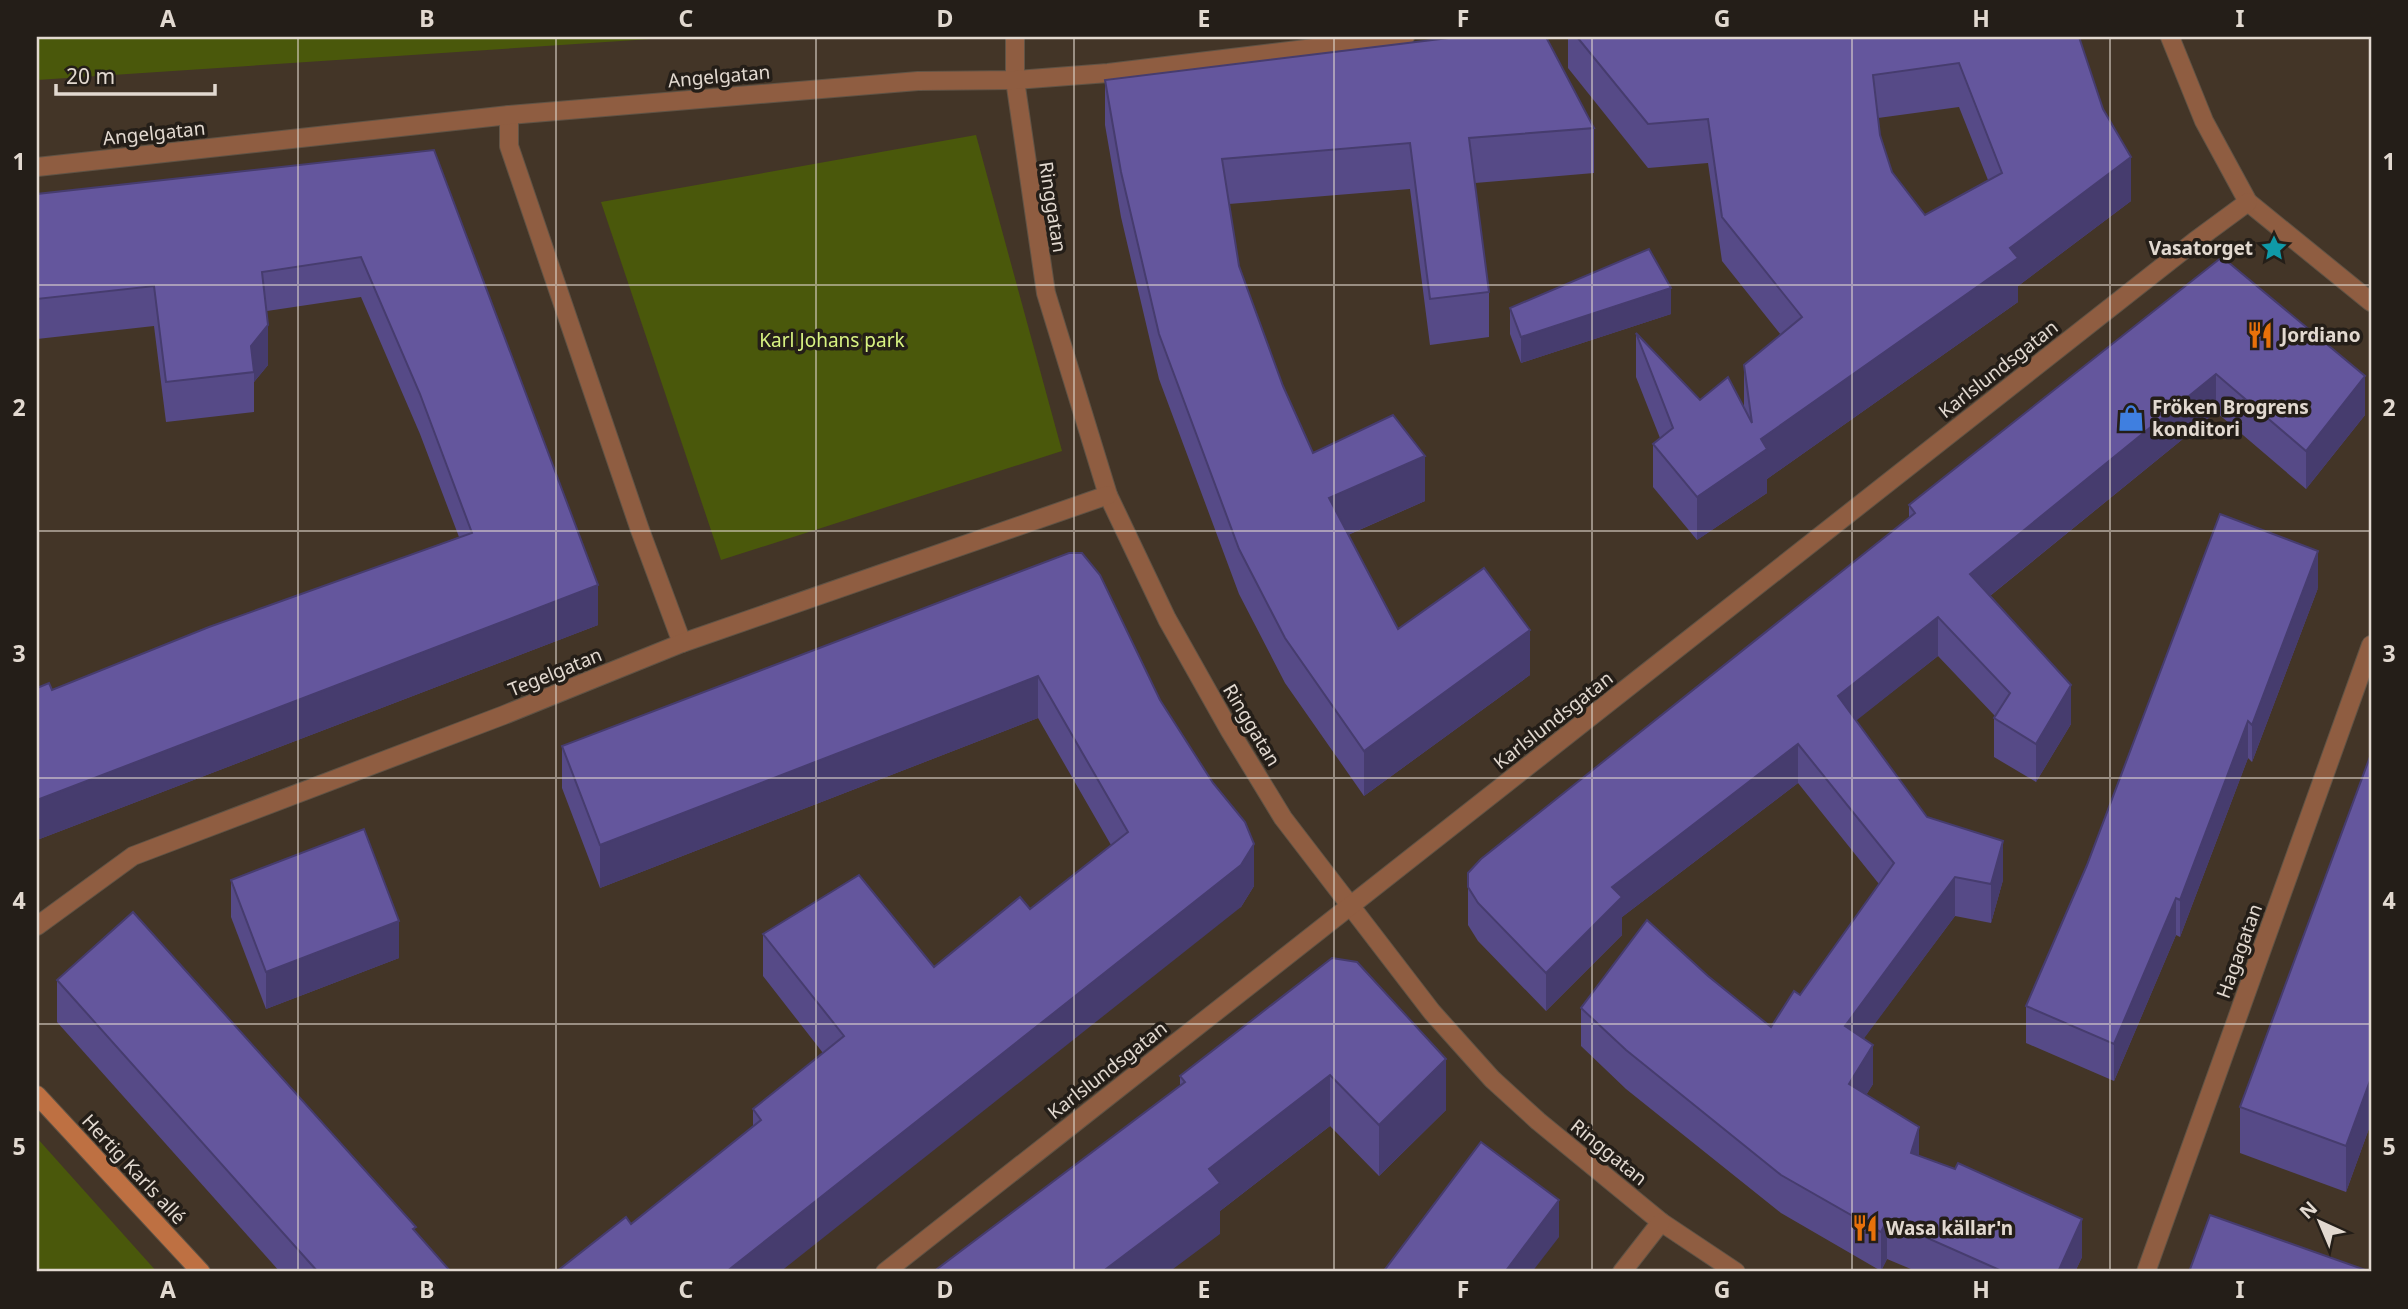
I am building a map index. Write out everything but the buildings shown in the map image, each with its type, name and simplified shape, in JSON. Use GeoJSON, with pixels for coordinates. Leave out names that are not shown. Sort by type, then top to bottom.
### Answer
{"type":"FeatureCollection","features":[{"type":"Feature","properties":{"kind":"main road","name":"Hertig Karls allé"},"geometry":{"type":"LineString","coordinates":[[37,1095],[201,1272]]}},
{"type":"Feature","properties":{"kind":"street","name":"Ringgatan"},"geometry":{"type":"LineString","coordinates":[[1015,37],[1015,80],[1046,293],[1108,495],[1167,619],[1230,731],[1283,818],[1432,1012],[1492,1079],[1538,1121],[1661,1222],[1736,1272]]}},
{"type":"Feature","properties":{"kind":"street","name":"Angelgatan"},"geometry":{"type":"LineString","coordinates":[[37,167],[509,115],[918,81],[1015,80],[1108,73],[1405,37]]}},
{"type":"Feature","properties":{"kind":"street"},"geometry":{"type":"LineString","coordinates":[[2170,37],[2204,121],[2248,202],[2371,302]]}},
{"type":"Feature","properties":{"kind":"street"},"geometry":{"type":"LineString","coordinates":[[509,115],[509,146],[639,530],[682,643]]}},
{"type":"Feature","properties":{"kind":"street","name":"Karlslundsgatan"},"geometry":{"type":"LineString","coordinates":[[885,1272],[2194,241],[2248,202]]}},
{"type":"Feature","properties":{"kind":"street","name":"Tegelgatan"},"geometry":{"type":"LineString","coordinates":[[37,926],[133,856],[504,715],[682,643],[1108,495]]}},
{"type":"Feature","properties":{"kind":"street","name":"Hagagatan"},"geometry":{"type":"LineString","coordinates":[[2146,1272],[2371,645]]}},
{"type":"Feature","properties":{"kind":"street"},"geometry":{"type":"LineString","coordinates":[[1622,1272],[1661,1222]]}},
{"type":"Feature","properties":{"kind":"green space"},"geometry":{"type":"Polygon","coordinates":[[[37,37],[681,37],[37,80],[37,37]]]}},
{"type":"Feature","properties":{"kind":"green space","name":"Karl Johans park"},"geometry":{"type":"Polygon","coordinates":[[[976,135],[1062,451],[721,560],[601,202],[976,135]]]}},
{"type":"Feature","properties":{"kind":"green space"},"geometry":{"type":"Polygon","coordinates":[[[37,1138],[157,1272],[43,1272],[37,1265],[37,1138]]]}},
{"type":"Feature","properties":{"kind":"place","name":"Vasatorget"},"geometry":{"type":"Point","coordinates":[2274,248]}},
{"type":"Feature","properties":{"kind":"place","name":"Jordiano"},"geometry":{"type":"Point","coordinates":[2260,335]}},
{"type":"Feature","properties":{"kind":"place","name":"Fröken Brogrens konditori"},"geometry":{"type":"Point","coordinates":[2131,418]}},
{"type":"Feature","properties":{"kind":"place","name":"Wasa källar'n"},"geometry":{"type":"Point","coordinates":[1865,1228]}}]}
